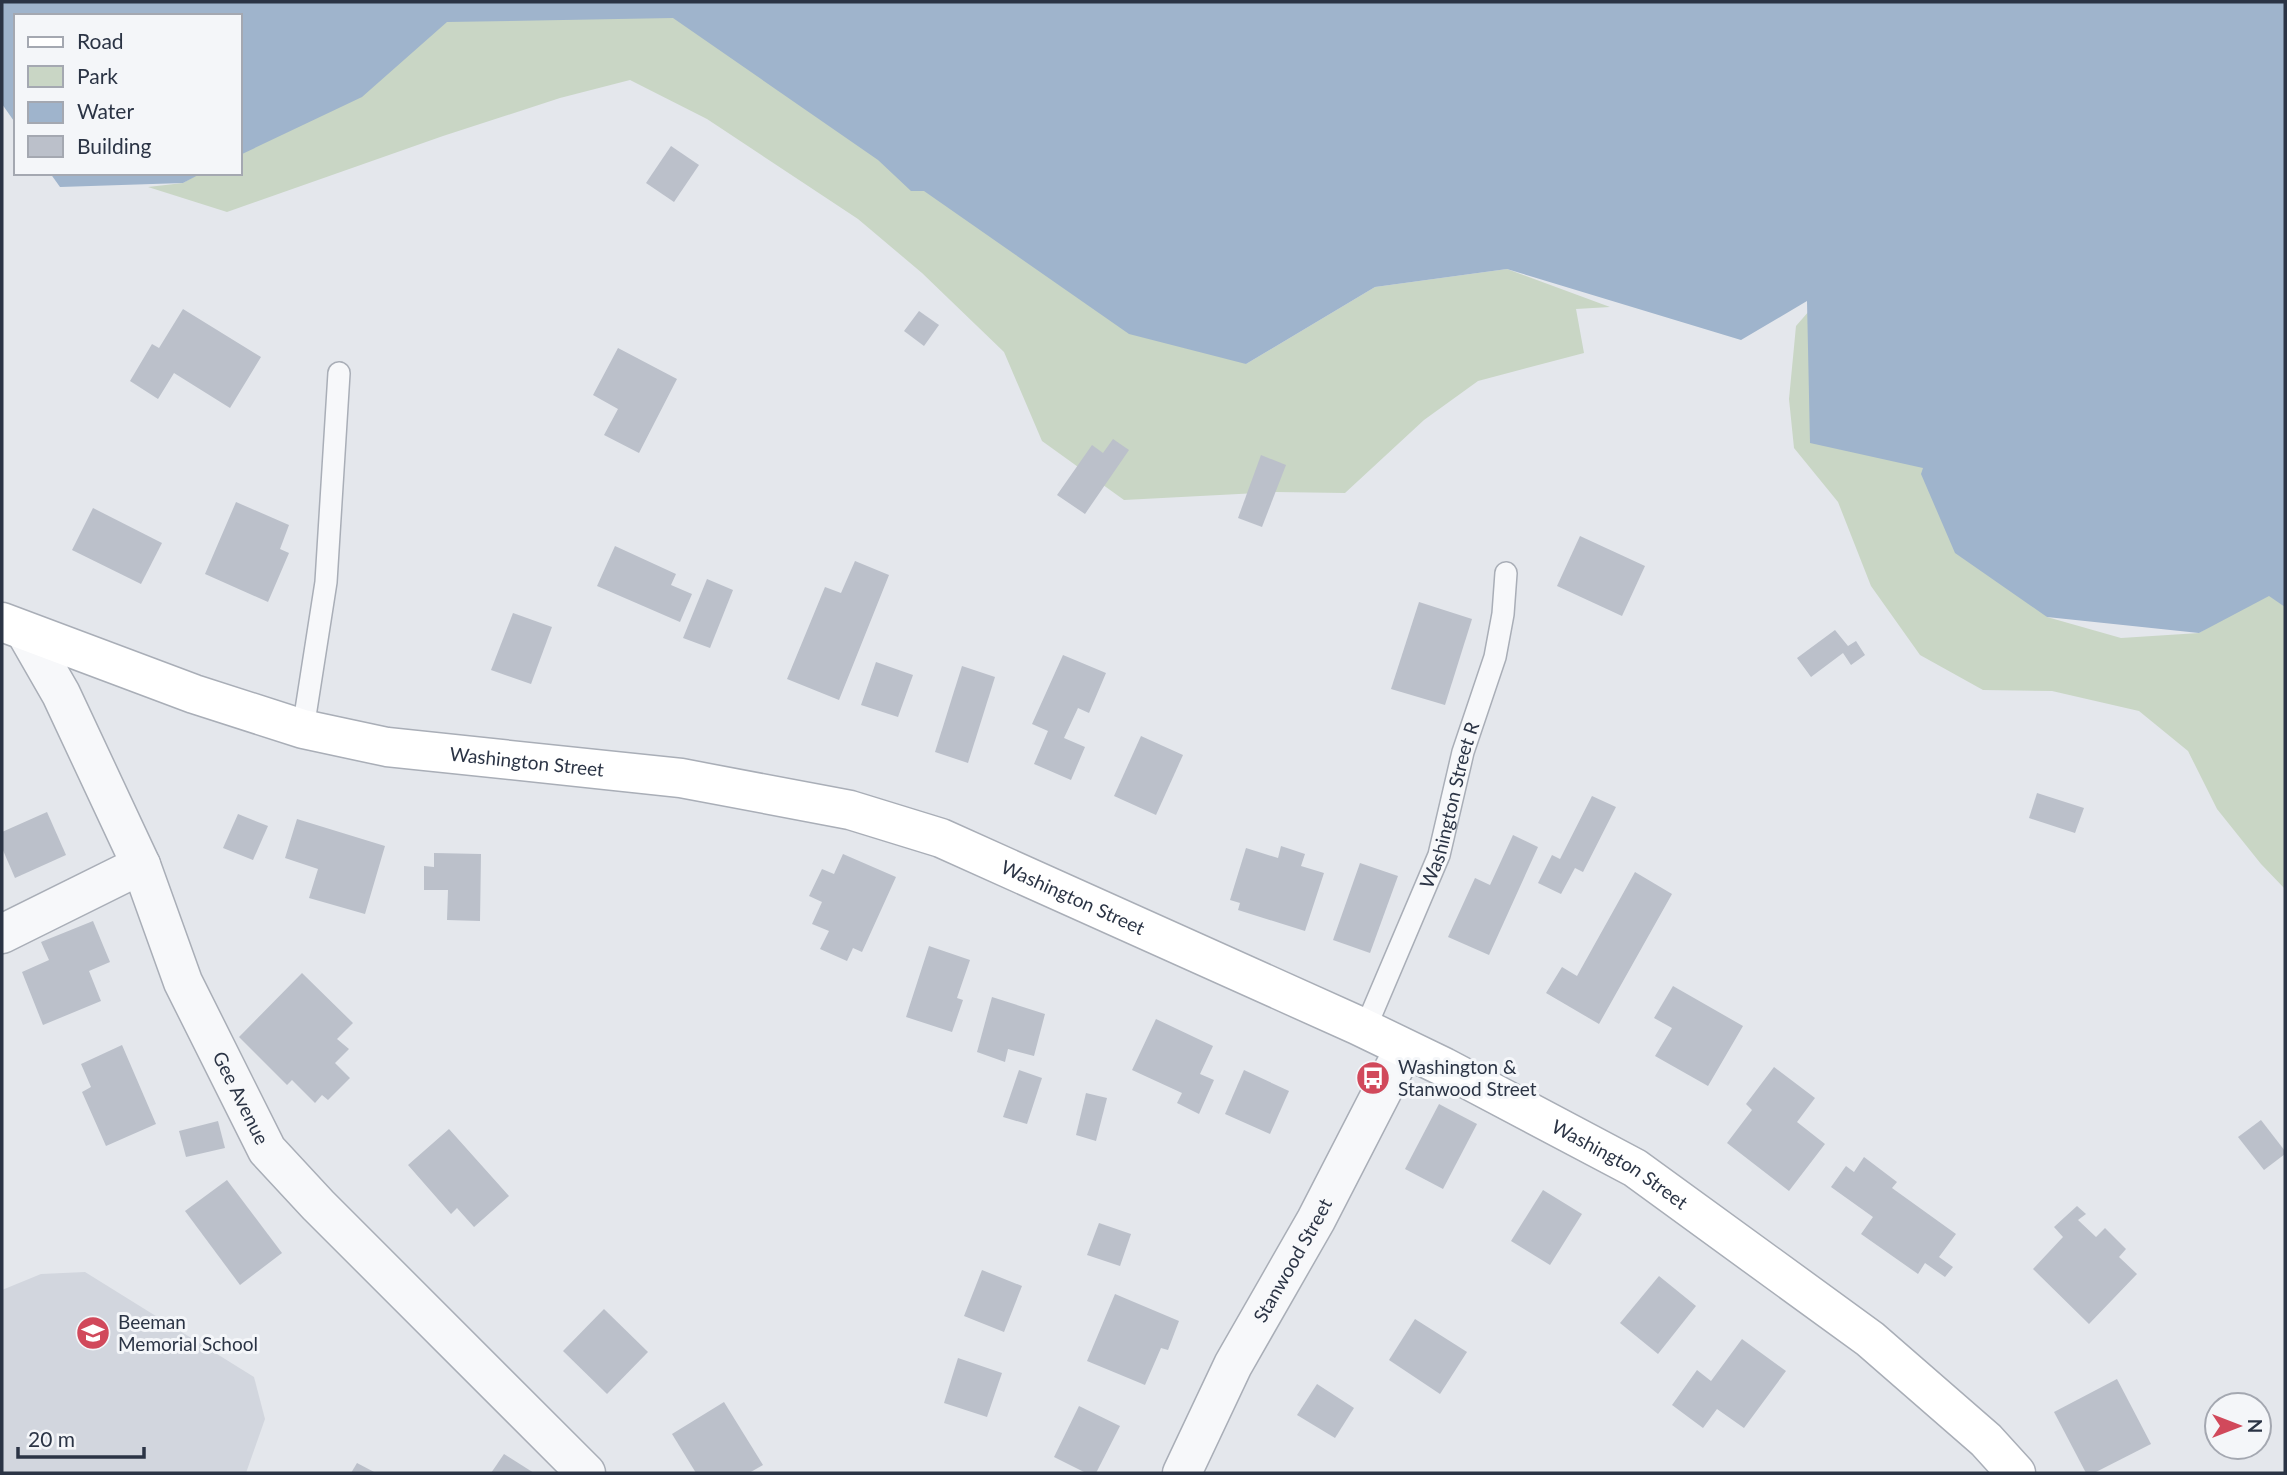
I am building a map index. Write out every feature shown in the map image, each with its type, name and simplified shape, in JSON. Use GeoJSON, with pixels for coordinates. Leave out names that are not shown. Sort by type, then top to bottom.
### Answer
{"type":"FeatureCollection","features":[{"type":"Feature","properties":{"kind":"main road","name":"Washington Street"},"geometry":{"type":"LineString","coordinates":[[14,628],[194,694],[303,729],[387,747],[681,778],[850,810],[941,838],[1365,1029],[1444,1067],[1635,1168],[1870,1339],[1986,1440],[2016,1473]]}},
{"type":"Feature","properties":{"kind":"street","name":"Gee Avenue"},"geometry":{"type":"LineString","coordinates":[[14,628],[61,694],[142,865],[183,982],[267,1150],[318,1205],[586,1473]]}},
{"type":"Feature","properties":{"kind":"street"},"geometry":{"type":"LineString","coordinates":[[2,934],[142,865]]}},
{"type":"Feature","properties":{"kind":"street","name":"Stanwood Street"},"geometry":{"type":"LineString","coordinates":[[1182,1473],[1233,1365],[1316,1220],[1404,1049]]}},
{"type":"Feature","properties":{"kind":"lane"},"geometry":{"type":"LineString","coordinates":[[303,729],[326,582],[339,373]]}},
{"type":"Feature","properties":{"kind":"lane","name":"Washington Street R"},"geometry":{"type":"LineString","coordinates":[[1365,1029],[1439,855],[1463,752],[1494,657],[1503,614],[1506,573]]}},
{"type":"Feature","properties":{"kind":"shaded area","name":"Beeman Memorial School"},"geometry":{"type":"Polygon","coordinates":[[[85,1272],[254,1377],[265,1419],[246,1473],[2,1473],[2,1290],[41,1274],[85,1272]]]}},
{"type":"Feature","properties":{"kind":"green space"},"geometry":{"type":"Polygon","coordinates":[[[668,2],[1246,364],[1375,287],[1507,269],[1610,307],[1576,309],[1584,353],[1478,381],[1424,420],[1345,493],[1276,492],[1124,500],[1042,441],[1004,352],[922,273],[858,219],[707,119],[630,80],[560,98],[443,136],[227,212],[148,187],[183,183],[197,175],[242,175],[242,152],[466,5],[668,2]]]}},
{"type":"Feature","properties":{"kind":"green space"},"geometry":{"type":"Polygon","coordinates":[[[1830,287],[2047,617],[2121,638],[2199,633],[2285,581],[2285,889],[2217,809],[2188,751],[2139,711],[2052,691],[1983,690],[1920,655],[1871,586],[1838,502],[1794,448],[1789,399],[1796,326],[1830,287]]]}},
{"type":"Feature","properties":{"kind":"water"},"geometry":{"type":"Polygon","coordinates":[[[2,2],[2285,2],[2285,607],[2269,596],[2199,633],[2047,617],[1955,553],[1921,474],[1923,468],[1810,443],[1807,301],[1741,340],[1507,269],[1375,287],[1246,364],[1129,334],[924,191],[911,191],[878,160],[673,18],[447,22],[362,97],[242,154],[242,14],[14,14],[14,121],[2,104],[2,2]]]}},
{"type":"Feature","properties":{"kind":"water"},"geometry":{"type":"Polygon","coordinates":[[[51,175],[198,175],[183,183],[60,187],[51,175]]]}},
{"type":"Feature","properties":{"kind":"building"},"geometry":{"type":"Polygon","coordinates":[[[671,146],[699,165],[674,202],[646,183],[671,146]]]}},
{"type":"Feature","properties":{"kind":"building"},"geometry":{"type":"Polygon","coordinates":[[[183,309],[261,357],[230,408],[174,373],[158,399],[130,381],[152,344],[159,348],[183,309]]]}},
{"type":"Feature","properties":{"kind":"building"},"geometry":{"type":"Polygon","coordinates":[[[919,311],[939,325],[924,346],[904,331],[919,311]]]}},
{"type":"Feature","properties":{"kind":"building"},"geometry":{"type":"Polygon","coordinates":[[[618,348],[677,379],[639,453],[604,435],[618,409],[593,395],[618,348]]]}},
{"type":"Feature","properties":{"kind":"building"},"geometry":{"type":"Polygon","coordinates":[[[1113,439],[1129,450],[1085,514],[1057,495],[1092,445],[1103,453],[1113,439]]]}},
{"type":"Feature","properties":{"kind":"building"},"geometry":{"type":"Polygon","coordinates":[[[1261,455],[1286,465],[1262,527],[1238,518],[1261,455]]]}},
{"type":"Feature","properties":{"kind":"building"},"geometry":{"type":"Polygon","coordinates":[[[236,502],[289,525],[280,549],[289,553],[268,602],[205,574],[236,502]]]}},
{"type":"Feature","properties":{"kind":"building"},"geometry":{"type":"Polygon","coordinates":[[[93,508],[162,543],[141,584],[72,550],[93,508]]]}},
{"type":"Feature","properties":{"kind":"building"},"geometry":{"type":"Polygon","coordinates":[[[1580,536],[1645,566],[1622,616],[1557,586],[1580,536]]]}},
{"type":"Feature","properties":{"kind":"building"},"geometry":{"type":"Polygon","coordinates":[[[615,546],[676,574],[671,585],[692,594],[680,622],[597,586],[615,546]]]}},
{"type":"Feature","properties":{"kind":"building"},"geometry":{"type":"Polygon","coordinates":[[[855,561],[889,575],[839,700],[787,679],[825,587],[841,593],[855,561]]]}},
{"type":"Feature","properties":{"kind":"building"},"geometry":{"type":"Polygon","coordinates":[[[707,579],[733,590],[710,648],[683,638],[707,579]]]}},
{"type":"Feature","properties":{"kind":"building"},"geometry":{"type":"Polygon","coordinates":[[[1419,602],[1472,619],[1445,705],[1391,689],[1419,602]]]}},
{"type":"Feature","properties":{"kind":"building"},"geometry":{"type":"Polygon","coordinates":[[[513,613],[552,627],[531,684],[491,670],[513,613]]]}},
{"type":"Feature","properties":{"kind":"building"},"geometry":{"type":"Polygon","coordinates":[[[1835,630],[1848,646],[1856,641],[1865,655],[1851,665],[1843,653],[1811,677],[1797,658],[1835,630]]]}},
{"type":"Feature","properties":{"kind":"building"},"geometry":{"type":"Polygon","coordinates":[[[1063,655],[1106,673],[1089,713],[1078,708],[1064,738],[1085,747],[1071,780],[1034,764],[1048,731],[1032,724],[1063,655]]]}},
{"type":"Feature","properties":{"kind":"building"},"geometry":{"type":"Polygon","coordinates":[[[876,662],[913,675],[898,717],[861,705],[876,662]]]}},
{"type":"Feature","properties":{"kind":"building"},"geometry":{"type":"Polygon","coordinates":[[[962,666],[995,677],[968,763],[935,752],[962,666]]]}},
{"type":"Feature","properties":{"kind":"building"},"geometry":{"type":"Polygon","coordinates":[[[1141,736],[1183,755],[1156,815],[1114,796],[1141,736]]]}},
{"type":"Feature","properties":{"kind":"building"},"geometry":{"type":"Polygon","coordinates":[[[2037,793],[2084,808],[2075,833],[2029,818],[2037,793]]]}},
{"type":"Feature","properties":{"kind":"building"},"geometry":{"type":"Polygon","coordinates":[[[1592,796],[1616,807],[1583,872],[1575,868],[1561,894],[1538,883],[1552,855],[1560,859],[1592,796]]]}},
{"type":"Feature","properties":{"kind":"building"},"geometry":{"type":"Polygon","coordinates":[[[47,812],[66,855],[15,878],[2,848],[2,832],[47,812]]]}},
{"type":"Feature","properties":{"kind":"building"},"geometry":{"type":"Polygon","coordinates":[[[238,814],[268,826],[253,860],[223,848],[238,814]]]}},
{"type":"Feature","properties":{"kind":"building"},"geometry":{"type":"Polygon","coordinates":[[[297,819],[385,846],[365,914],[309,898],[318,869],[285,858],[297,819]]]}},
{"type":"Feature","properties":{"kind":"building"},"geometry":{"type":"Polygon","coordinates":[[[1513,835],[1538,847],[1489,955],[1448,937],[1475,878],[1490,885],[1513,835]]]}},
{"type":"Feature","properties":{"kind":"building"},"geometry":{"type":"Polygon","coordinates":[[[1281,846],[1305,854],[1301,866],[1324,873],[1305,931],[1238,910],[1240,903],[1230,900],[1246,848],[1278,858],[1281,846]]]}},
{"type":"Feature","properties":{"kind":"building"},"geometry":{"type":"Polygon","coordinates":[[[434,853],[481,854],[480,921],[447,920],[448,890],[424,890],[424,866],[434,867],[434,853]]]}},
{"type":"Feature","properties":{"kind":"building"},"geometry":{"type":"Polygon","coordinates":[[[843,854],[896,877],[862,952],[853,948],[847,961],[820,949],[829,931],[812,924],[822,902],[809,896],[822,869],[834,874],[843,854]]]}},
{"type":"Feature","properties":{"kind":"building"},"geometry":{"type":"Polygon","coordinates":[[[1360,863],[1398,876],[1370,953],[1333,940],[1360,863]]]}},
{"type":"Feature","properties":{"kind":"building"},"geometry":{"type":"Polygon","coordinates":[[[1635,872],[1672,894],[1599,1024],[1546,993],[1562,967],[1577,976],[1635,872]]]}},
{"type":"Feature","properties":{"kind":"building"},"geometry":{"type":"Polygon","coordinates":[[[93,921],[110,962],[89,971],[101,1001],[43,1025],[22,972],[49,960],[41,942],[93,921]]]}},
{"type":"Feature","properties":{"kind":"building"},"geometry":{"type":"Polygon","coordinates":[[[929,946],[970,960],[957,998],[963,1000],[952,1032],[906,1017],[929,946]]]}},
{"type":"Feature","properties":{"kind":"building"},"geometry":{"type":"Polygon","coordinates":[[[302,973],[353,1023],[337,1039],[349,1049],[335,1063],[350,1078],[328,1100],[322,1095],[315,1103],[292,1080],[287,1085],[239,1037],[302,973]]]}},
{"type":"Feature","properties":{"kind":"building"},"geometry":{"type":"Polygon","coordinates":[[[1673,986],[1743,1026],[1708,1086],[1655,1056],[1672,1028],[1654,1018],[1673,986]]]}},
{"type":"Feature","properties":{"kind":"building"},"geometry":{"type":"Polygon","coordinates":[[[992,997],[1045,1014],[1034,1056],[1008,1049],[1005,1062],[977,1052],[992,997]]]}},
{"type":"Feature","properties":{"kind":"building"},"geometry":{"type":"Polygon","coordinates":[[[1156,1019],[1213,1046],[1200,1074],[1214,1080],[1199,1114],[1177,1103],[1182,1093],[1132,1070],[1156,1019]]]}},
{"type":"Feature","properties":{"kind":"building"},"geometry":{"type":"Polygon","coordinates":[[[122,1045],[156,1124],[106,1146],[82,1092],[91,1087],[81,1064],[122,1045]]]}},
{"type":"Feature","properties":{"kind":"building"},"geometry":{"type":"Polygon","coordinates":[[[1774,1067],[1815,1098],[1797,1122],[1825,1144],[1789,1191],[1727,1143],[1752,1110],[1746,1104],[1774,1067]]]}},
{"type":"Feature","properties":{"kind":"building"},"geometry":{"type":"Polygon","coordinates":[[[1019,1070],[1042,1078],[1027,1124],[1003,1117],[1019,1070]]]}},
{"type":"Feature","properties":{"kind":"building"},"geometry":{"type":"Polygon","coordinates":[[[1244,1070],[1289,1091],[1270,1134],[1225,1114],[1244,1070]]]}},
{"type":"Feature","properties":{"kind":"building"},"geometry":{"type":"Polygon","coordinates":[[[1086,1093],[1107,1098],[1096,1141],[1076,1135],[1086,1093]]]}},
{"type":"Feature","properties":{"kind":"building"},"geometry":{"type":"Polygon","coordinates":[[[1439,1104],[1477,1124],[1443,1189],[1405,1169],[1439,1104]]]}},
{"type":"Feature","properties":{"kind":"building"},"geometry":{"type":"Polygon","coordinates":[[[2261,1120],[2285,1151],[2285,1154],[2264,1170],[2238,1137],[2261,1120]]]}},
{"type":"Feature","properties":{"kind":"building"},"geometry":{"type":"Polygon","coordinates":[[[218,1121],[225,1148],[186,1157],[179,1131],[218,1121]]]}},
{"type":"Feature","properties":{"kind":"building"},"geometry":{"type":"Polygon","coordinates":[[[449,1129],[509,1196],[474,1227],[457,1208],[451,1214],[408,1165],[449,1129]]]}},
{"type":"Feature","properties":{"kind":"building"},"geometry":{"type":"Polygon","coordinates":[[[1864,1157],[1897,1182],[1892,1188],[1956,1234],[1939,1257],[1953,1267],[1945,1277],[1925,1263],[1918,1274],[1861,1234],[1873,1217],[1831,1187],[1846,1166],[1854,1172],[1864,1157]]]}},
{"type":"Feature","properties":{"kind":"building"},"geometry":{"type":"Polygon","coordinates":[[[227,1180],[282,1253],[240,1285],[185,1211],[227,1180]]]}},
{"type":"Feature","properties":{"kind":"building"},"geometry":{"type":"Polygon","coordinates":[[[1543,1190],[1582,1214],[1550,1265],[1511,1241],[1543,1190]]]}},
{"type":"Feature","properties":{"kind":"building"},"geometry":{"type":"Polygon","coordinates":[[[2077,1206],[2086,1214],[2078,1220],[2096,1237],[2105,1228],[2126,1249],[2119,1257],[2137,1274],[2089,1324],[2033,1269],[2063,1237],[2054,1227],[2077,1206]]]}},
{"type":"Feature","properties":{"kind":"building"},"geometry":{"type":"Polygon","coordinates":[[[1099,1223],[1131,1234],[1120,1266],[1087,1255],[1099,1223]]]}},
{"type":"Feature","properties":{"kind":"building"},"geometry":{"type":"Polygon","coordinates":[[[982,1270],[1022,1286],[1004,1332],[964,1316],[982,1270]]]}},
{"type":"Feature","properties":{"kind":"building"},"geometry":{"type":"Polygon","coordinates":[[[1659,1276],[1696,1306],[1658,1354],[1620,1323],[1659,1276]]]}},
{"type":"Feature","properties":{"kind":"building"},"geometry":{"type":"Polygon","coordinates":[[[1115,1294],[1179,1321],[1168,1350],[1161,1348],[1145,1385],[1087,1361],[1115,1294]]]}},
{"type":"Feature","properties":{"kind":"building"},"geometry":{"type":"Polygon","coordinates":[[[604,1309],[648,1352],[607,1394],[563,1351],[604,1309]]]}},
{"type":"Feature","properties":{"kind":"building"},"geometry":{"type":"Polygon","coordinates":[[[1415,1319],[1467,1352],[1440,1394],[1389,1360],[1415,1319]]]}},
{"type":"Feature","properties":{"kind":"building"},"geometry":{"type":"Polygon","coordinates":[[[1742,1339],[1786,1371],[1744,1428],[1717,1409],[1703,1428],[1672,1405],[1697,1370],[1711,1381],[1742,1339]]]}},
{"type":"Feature","properties":{"kind":"building"},"geometry":{"type":"Polygon","coordinates":[[[958,1358],[1002,1373],[987,1417],[944,1403],[958,1358]]]}},
{"type":"Feature","properties":{"kind":"building"},"geometry":{"type":"Polygon","coordinates":[[[2117,1379],[2151,1444],[2094,1473],[2086,1473],[2054,1412],[2117,1379]]]}},
{"type":"Feature","properties":{"kind":"building"},"geometry":{"type":"Polygon","coordinates":[[[1317,1384],[1354,1408],[1335,1438],[1297,1415],[1317,1384]]]}},
{"type":"Feature","properties":{"kind":"building"},"geometry":{"type":"Polygon","coordinates":[[[724,1402],[763,1465],[749,1473],[696,1473],[672,1434],[724,1402]]]}},
{"type":"Feature","properties":{"kind":"building"},"geometry":{"type":"Polygon","coordinates":[[[1079,1406],[1120,1426],[1096,1473],[1086,1473],[1054,1457],[1079,1406]]]}},
{"type":"Feature","properties":{"kind":"building"},"geometry":{"type":"Polygon","coordinates":[[[504,1454],[534,1473],[491,1473],[504,1454]]]}},
{"type":"Feature","properties":{"kind":"building"},"geometry":{"type":"Polygon","coordinates":[[[357,1463],[376,1473],[351,1473],[357,1463]]]}},
{"type":"Feature","properties":{"kind":"place","name":"Washington & Stanwood Street"},"geometry":{"type":"Point","coordinates":[1373,1078]}},
{"type":"Feature","properties":{"kind":"place","name":"Beeman Memorial School"},"geometry":{"type":"Point","coordinates":[93,1333]}}]}
